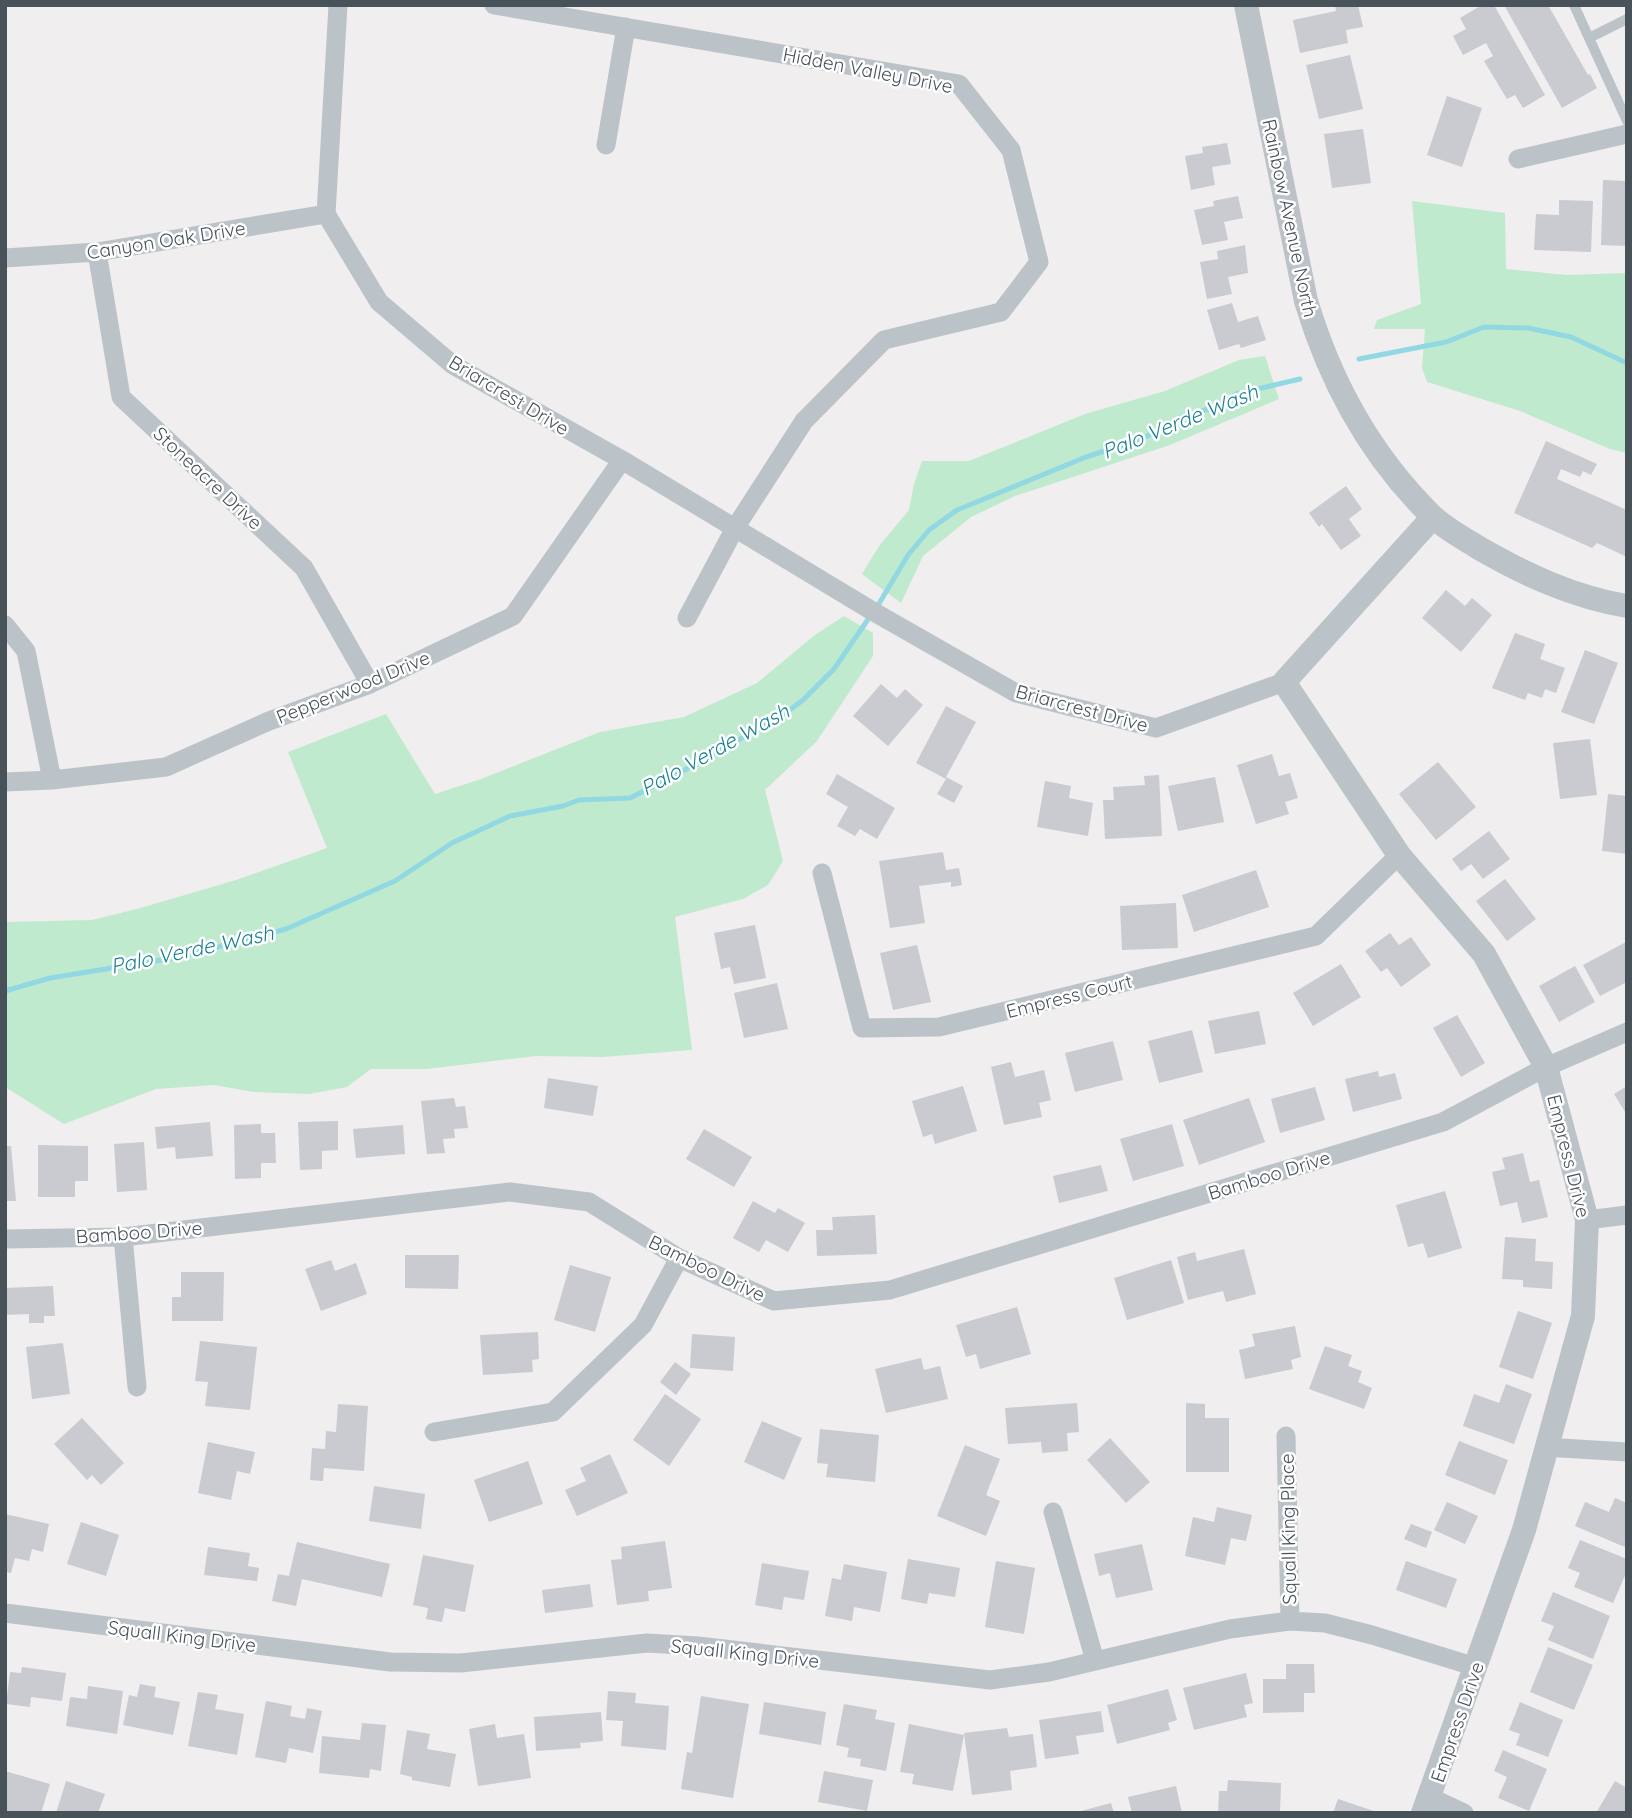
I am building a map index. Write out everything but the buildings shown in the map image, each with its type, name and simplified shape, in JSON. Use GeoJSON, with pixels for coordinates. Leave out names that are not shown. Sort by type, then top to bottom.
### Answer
{"type":"FeatureCollection","features":[{"type":"Feature","properties":{"kind":"street"},"geometry":{"type":"LineString","coordinates":[[326,214],[338,5]]}},
{"type":"Feature","properties":{"kind":"street","name":"Hidden Valley Drive"},"geometry":{"type":"LineString","coordinates":[[494,5],[959,84],[1011,150],[1040,262],[1002,312],[884,340],[804,421],[735,528]]}},
{"type":"Feature","properties":{"kind":"street","name":"Rainbow Avenue North"},"geometry":{"type":"LineString","coordinates":[[1246,5],[1306,301],[1316,335],[1343,396],[1364,432],[1387,464],[1433,517],[1521,572],[1578,594],[1627,607]]}},
{"type":"Feature","properties":{"kind":"street"},"geometry":{"type":"LineString","coordinates":[[606,145],[626,27]]}},
{"type":"Feature","properties":{"kind":"street"},"geometry":{"type":"LineString","coordinates":[[1518,159],[1627,134]]}},
{"type":"Feature","properties":{"kind":"street","name":"Canyon Oak Drive"},"geometry":{"type":"LineString","coordinates":[[5,258],[97,252],[326,214]]}},
{"type":"Feature","properties":{"kind":"street","name":"Briarcrest Drive"},"geometry":{"type":"LineString","coordinates":[[326,214],[379,302],[453,365],[622,460],[1016,693],[1156,728],[1284,682],[1433,517]]}},
{"type":"Feature","properties":{"kind":"street","name":"Stoneacre Drive"},"geometry":{"type":"LineString","coordinates":[[97,252],[121,397],[304,568],[370,684]]}},
{"type":"Feature","properties":{"kind":"street","name":"Pepperwood Drive"},"geometry":{"type":"LineString","coordinates":[[5,782],[52,780],[166,767],[270,721],[370,684],[513,616],[622,460]]}},
{"type":"Feature","properties":{"kind":"street"},"geometry":{"type":"LineString","coordinates":[[687,618],[735,528]]}},
{"type":"Feature","properties":{"kind":"street"},"geometry":{"type":"LineString","coordinates":[[5,625],[26,651],[52,780]]}},
{"type":"Feature","properties":{"kind":"street","name":"Empress Drive"},"geometry":{"type":"LineString","coordinates":[[1284,682],[1399,855],[1484,954],[1546,1067],[1587,1220],[1583,1316],[1524,1530],[1426,1805]]}},
{"type":"Feature","properties":{"kind":"street","name":"Empress Court"},"geometry":{"type":"LineString","coordinates":[[822,873],[862,1028],[939,1027],[1316,936],[1399,855]]}},
{"type":"Feature","properties":{"kind":"street","name":"Bamboo Drive"},"geometry":{"type":"LineString","coordinates":[[5,1239],[123,1237],[510,1192],[589,1202],[679,1258],[774,1301],[890,1290],[1443,1122],[1546,1067],[1627,1032]]}},
{"type":"Feature","properties":{"kind":"street"},"geometry":{"type":"LineString","coordinates":[[1587,1220],[1627,1215]]}},
{"type":"Feature","properties":{"kind":"street"},"geometry":{"type":"LineString","coordinates":[[123,1237],[137,1387]]}},
{"type":"Feature","properties":{"kind":"street"},"geometry":{"type":"LineString","coordinates":[[434,1432],[553,1412],[643,1325],[679,1258]]}},
{"type":"Feature","properties":{"kind":"street","name":"Squall King Place"},"geometry":{"type":"LineString","coordinates":[[1286,1436],[1290,1621]]}},
{"type":"Feature","properties":{"kind":"street"},"geometry":{"type":"LineString","coordinates":[[1545,1447],[1627,1452]]}},
{"type":"Feature","properties":{"kind":"street"},"geometry":{"type":"LineString","coordinates":[[1053,1512],[1095,1661]]}},
{"type":"Feature","properties":{"kind":"street","name":"Squall King Drive"},"geometry":{"type":"LineString","coordinates":[[5,1613],[390,1662],[461,1663],[647,1643],[698,1646],[990,1680],[1049,1672],[1230,1629],[1290,1621],[1325,1622],[1476,1667]]}},
{"type":"Feature","properties":{"kind":"street"},"geometry":{"type":"LineString","coordinates":[[1426,1805],[1464,1813]]}},
{"type":"Feature","properties":{"kind":"lane"},"geometry":{"type":"LineString","coordinates":[[1574,5],[1627,121]]}},
{"type":"Feature","properties":{"kind":"lane"},"geometry":{"type":"LineString","coordinates":[[1589,38],[1627,19]]}},
{"type":"Feature","properties":{"kind":"green space"},"geometry":{"type":"Polygon","coordinates":[[[1412,201],[1505,213],[1506,269],[1566,275],[1627,273],[1627,453],[1610,449],[1520,411],[1427,382],[1422,368],[1425,329],[1374,329],[1377,320],[1421,304],[1412,201]]]}},
{"type":"Feature","properties":{"kind":"green space"},"geometry":{"type":"Polygon","coordinates":[[[1265,356],[1279,399],[1170,445],[1015,496],[971,517],[923,556],[901,603],[862,574],[879,546],[909,510],[922,461],[969,461],[1085,414],[1165,391],[1239,360],[1265,356]]]}},
{"type":"Feature","properties":{"kind":"green space"},"geometry":{"type":"Polygon","coordinates":[[[844,616],[873,633],[873,656],[817,741],[765,790],[783,861],[768,885],[743,899],[675,917],[692,1050],[602,1057],[536,1056],[426,1069],[371,1069],[347,1087],[309,1094],[254,1092],[214,1085],[156,1089],[64,1124],[5,1087],[5,922],[92,920],[236,880],[327,848],[288,752],[386,714],[435,794],[481,779],[600,732],[684,717],[757,683],[815,635],[844,616]]]}},
{"type":"Feature","properties":{"kind":"waterway","name":"Palo Verde Wash"},"geometry":{"type":"LineString","coordinates":[[1359,359],[1446,342],[1484,327],[1528,328],[1571,337],[1627,363]]}},
{"type":"Feature","properties":{"kind":"waterway","name":"Palo Verde Wash"},"geometry":{"type":"LineString","coordinates":[[877,607],[908,555],[929,530],[957,510],[1086,457],[1142,439],[1185,415],[1214,408],[1236,394],[1300,379]]}},
{"type":"Feature","properties":{"kind":"waterway","name":"Palo Verde Wash"},"geometry":{"type":"LineString","coordinates":[[5,991],[50,978],[180,957],[286,929],[395,881],[452,843],[510,816],[563,806],[579,800],[630,798],[783,715],[803,700],[834,669],[871,615]]}}]}
